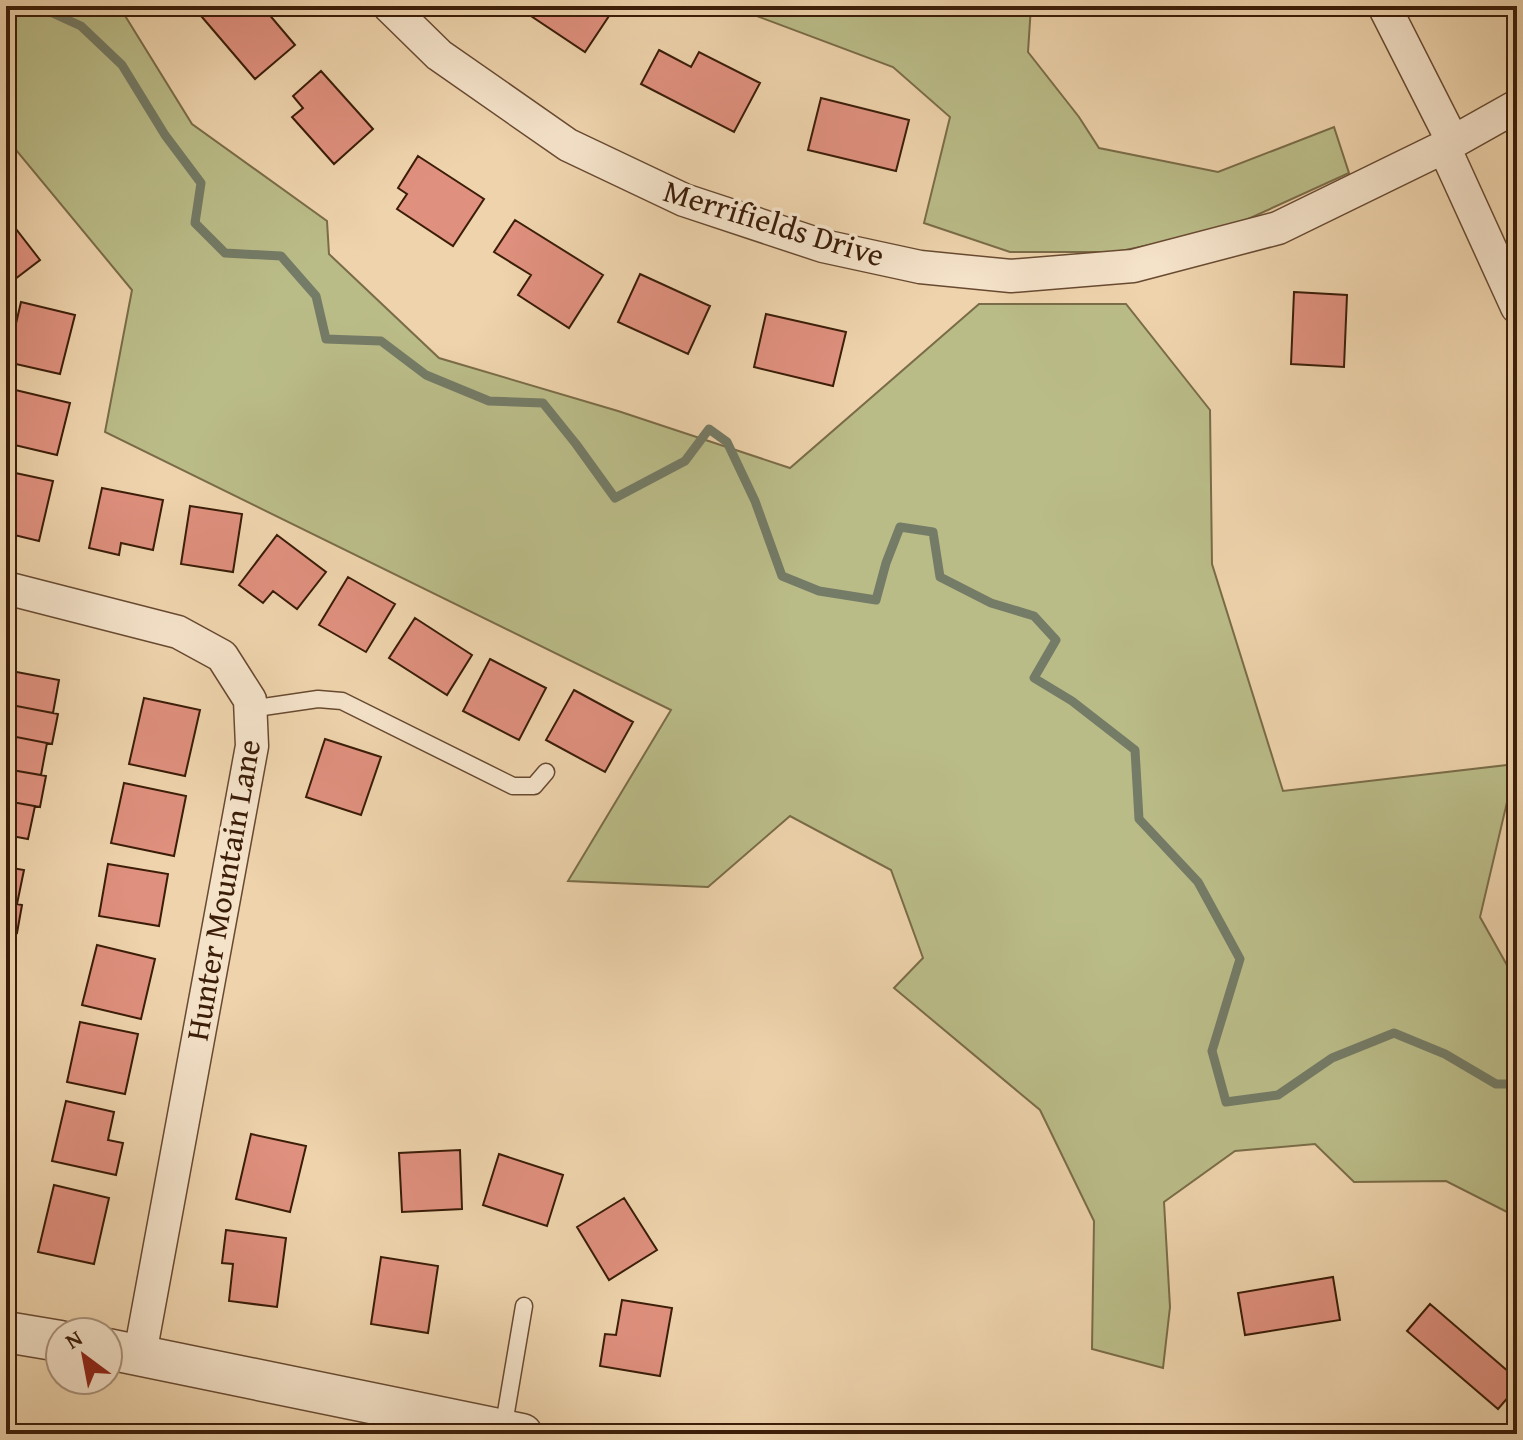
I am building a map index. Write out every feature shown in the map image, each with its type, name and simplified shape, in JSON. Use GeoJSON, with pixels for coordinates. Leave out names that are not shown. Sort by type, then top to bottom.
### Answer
{"type":"FeatureCollection","features":[{"type":"Feature","properties":{"kind":"street","name":"Merrifields Drive"},"geometry":{"type":"LineString","coordinates":[[389,6],[439,55],[568,145],[684,200],[823,246],[920,267],[1011,276],[1133,266],[1278,228],[1448,144],[1517,106]]}},
{"type":"Feature","properties":{"kind":"street"},"geometry":{"type":"LineString","coordinates":[[1384,6],[1448,144],[1517,307]]}},
{"type":"Feature","properties":{"kind":"street","name":"Hunter Mountain Lane"},"geometry":{"type":"LineString","coordinates":[[6,588],[178,632],[222,656],[250,700],[252,746],[124,1352]]}},
{"type":"Feature","properties":{"kind":"street"},"geometry":{"type":"LineString","coordinates":[[6,1332],[44,1338]]}},
{"type":"Feature","properties":{"kind":"street"},"geometry":{"type":"LineString","coordinates":[[124,1352],[513,1432]]}},
{"type":"Feature","properties":{"kind":"lane"},"geometry":{"type":"LineString","coordinates":[[250,709],[318,699],[342,701],[513,786],[534,786],[546,772]]}},
{"type":"Feature","properties":{"kind":"lane"},"geometry":{"type":"LineString","coordinates":[[513,1432],[524,1306]]}},
{"type":"Feature","properties":{"kind":"green space"},"geometry":{"type":"Polygon","coordinates":[[[6,6],[119,6],[192,124],[327,221],[329,254],[439,358],[618,411],[790,468],[979,304],[1126,304],[1210,410],[1212,564],[1283,791],[1516,764],[1480,917],[1517,983],[1517,1217],[1446,1181],[1354,1182],[1315,1144],[1235,1151],[1164,1202],[1170,1307],[1163,1368],[1092,1349],[1094,1221],[1040,1110],[894,988],[923,958],[891,870],[790,816],[708,887],[568,881],[671,710],[105,432],[132,290],[6,138],[6,6]]]}},
{"type":"Feature","properties":{"kind":"green space"},"geometry":{"type":"Polygon","coordinates":[[[735,6],[1031,6],[1028,52],[1099,148],[1218,172],[1334,127],[1349,173],[1226,229],[1116,252],[1010,252],[924,223],[950,117],[893,67],[735,6]]]}},
{"type":"Feature","properties":{"kind":"building"},"geometry":{"type":"Polygon","coordinates":[[[215,6],[262,6],[295,45],[255,79],[202,17],[215,6]]]}},
{"type":"Feature","properties":{"kind":"building"},"geometry":{"type":"Polygon","coordinates":[[[516,6],[608,6],[613,10],[585,52],[516,6]]]}},
{"type":"Feature","properties":{"kind":"building"},"geometry":{"type":"Polygon","coordinates":[[[659,50],[691,67],[699,52],[760,83],[734,132],[641,84],[659,50]]]}},
{"type":"Feature","properties":{"kind":"building"},"geometry":{"type":"Polygon","coordinates":[[[321,71],[373,129],[334,164],[292,117],[303,108],[293,96],[321,71]]]}},
{"type":"Feature","properties":{"kind":"building"},"geometry":{"type":"Polygon","coordinates":[[[821,98],[909,120],[896,171],[808,150],[821,98]]]}},
{"type":"Feature","properties":{"kind":"building"},"geometry":{"type":"Polygon","coordinates":[[[418,156],[484,199],[453,246],[397,209],[407,194],[398,188],[418,156]]]}},
{"type":"Feature","properties":{"kind":"building"},"geometry":{"type":"Polygon","coordinates":[[[6,216],[40,260],[6,286],[6,216]]]}},
{"type":"Feature","properties":{"kind":"building"},"geometry":{"type":"Polygon","coordinates":[[[515,220],[603,275],[569,328],[518,295],[531,275],[494,252],[515,220]]]}},
{"type":"Feature","properties":{"kind":"building"},"geometry":{"type":"Polygon","coordinates":[[[640,274],[710,306],[688,354],[618,322],[640,274]]]}},
{"type":"Feature","properties":{"kind":"building"},"geometry":{"type":"Polygon","coordinates":[[[1294,292],[1347,295],[1344,367],[1291,364],[1294,292]]]}},
{"type":"Feature","properties":{"kind":"building"},"geometry":{"type":"Polygon","coordinates":[[[21,302],[75,315],[60,374],[7,362],[21,302]]]}},
{"type":"Feature","properties":{"kind":"building"},"geometry":{"type":"Polygon","coordinates":[[[766,314],[846,332],[833,386],[754,367],[766,314]]]}},
{"type":"Feature","properties":{"kind":"building"},"geometry":{"type":"Polygon","coordinates":[[[7,388],[70,403],[57,455],[6,443],[7,388]]]}},
{"type":"Feature","properties":{"kind":"building"},"geometry":{"type":"Polygon","coordinates":[[[6,471],[53,481],[39,541],[6,533],[6,471]]]}},
{"type":"Feature","properties":{"kind":"building"},"geometry":{"type":"Polygon","coordinates":[[[102,488],[163,500],[153,550],[121,543],[119,555],[89,548],[102,488]]]}},
{"type":"Feature","properties":{"kind":"building"},"geometry":{"type":"Polygon","coordinates":[[[190,506],[242,514],[233,572],[181,564],[190,506]]]}},
{"type":"Feature","properties":{"kind":"building"},"geometry":{"type":"Polygon","coordinates":[[[277,535],[326,572],[297,609],[273,591],[263,603],[239,585],[277,535]]]}},
{"type":"Feature","properties":{"kind":"building"},"geometry":{"type":"Polygon","coordinates":[[[348,577],[395,604],[366,652],[319,625],[348,577]]]}},
{"type":"Feature","properties":{"kind":"building"},"geometry":{"type":"Polygon","coordinates":[[[415,618],[472,655],[447,695],[389,658],[415,618]]]}},
{"type":"Feature","properties":{"kind":"building"},"geometry":{"type":"Polygon","coordinates":[[[490,659],[546,688],[519,740],[463,711],[490,659]]]}},
{"type":"Feature","properties":{"kind":"building"},"geometry":{"type":"Polygon","coordinates":[[[6,670],[59,680],[53,713],[6,704],[6,670]]]}},
{"type":"Feature","properties":{"kind":"building"},"geometry":{"type":"Polygon","coordinates":[[[574,690],[633,722],[605,772],[546,740],[574,690]]]}},
{"type":"Feature","properties":{"kind":"building"},"geometry":{"type":"Polygon","coordinates":[[[144,698],[200,710],[185,776],[129,764],[144,698]]]}},
{"type":"Feature","properties":{"kind":"building"},"geometry":{"type":"Polygon","coordinates":[[[6,704],[58,714],[52,744],[6,735],[6,704]]]}},
{"type":"Feature","properties":{"kind":"building"},"geometry":{"type":"Polygon","coordinates":[[[6,735],[47,743],[41,775],[6,769],[6,735]]]}},
{"type":"Feature","properties":{"kind":"building"},"geometry":{"type":"Polygon","coordinates":[[[325,739],[381,757],[361,815],[306,797],[325,739]]]}},
{"type":"Feature","properties":{"kind":"building"},"geometry":{"type":"Polygon","coordinates":[[[6,769],[46,776],[40,807],[6,801],[6,769]]]}},
{"type":"Feature","properties":{"kind":"building"},"geometry":{"type":"Polygon","coordinates":[[[124,783],[186,796],[174,856],[111,843],[124,783]]]}},
{"type":"Feature","properties":{"kind":"building"},"geometry":{"type":"Polygon","coordinates":[[[6,801],[35,806],[28,839],[6,835],[6,801]]]}},
{"type":"Feature","properties":{"kind":"building"},"geometry":{"type":"Polygon","coordinates":[[[108,864],[168,874],[159,926],[99,916],[108,864]]]}},
{"type":"Feature","properties":{"kind":"building"},"geometry":{"type":"Polygon","coordinates":[[[6,867],[24,870],[17,904],[6,902],[6,867]]]}},
{"type":"Feature","properties":{"kind":"building"},"geometry":{"type":"Polygon","coordinates":[[[6,902],[22,905],[17,933],[6,931],[6,902]]]}},
{"type":"Feature","properties":{"kind":"building"},"geometry":{"type":"Polygon","coordinates":[[[6,931],[12,932],[6,965],[6,931]]]}},
{"type":"Feature","properties":{"kind":"building"},"geometry":{"type":"Polygon","coordinates":[[[97,945],[155,959],[141,1019],[82,1005],[97,945]]]}},
{"type":"Feature","properties":{"kind":"building"},"geometry":{"type":"Polygon","coordinates":[[[80,1022],[138,1034],[125,1094],[67,1082],[80,1022]]]}},
{"type":"Feature","properties":{"kind":"building"},"geometry":{"type":"Polygon","coordinates":[[[66,1101],[114,1112],[108,1140],[123,1143],[116,1175],[52,1161],[66,1101]]]}},
{"type":"Feature","properties":{"kind":"building"},"geometry":{"type":"Polygon","coordinates":[[[251,1134],[306,1146],[290,1212],[236,1199],[251,1134]]]}},
{"type":"Feature","properties":{"kind":"building"},"geometry":{"type":"Polygon","coordinates":[[[460,1150],[462,1209],[402,1212],[399,1153],[460,1150]]]}},
{"type":"Feature","properties":{"kind":"building"},"geometry":{"type":"Polygon","coordinates":[[[499,1154],[563,1175],[547,1226],[483,1205],[499,1154]]]}},
{"type":"Feature","properties":{"kind":"building"},"geometry":{"type":"Polygon","coordinates":[[[54,1185],[109,1198],[94,1264],[38,1252],[54,1185]]]}},
{"type":"Feature","properties":{"kind":"building"},"geometry":{"type":"Polygon","coordinates":[[[624,1198],[657,1250],[609,1280],[577,1227],[624,1198]]]}},
{"type":"Feature","properties":{"kind":"building"},"geometry":{"type":"Polygon","coordinates":[[[226,1230],[286,1238],[277,1307],[229,1301],[233,1264],[222,1263],[226,1230]]]}},
{"type":"Feature","properties":{"kind":"building"},"geometry":{"type":"Polygon","coordinates":[[[381,1257],[438,1266],[428,1333],[371,1324],[381,1257]]]}},
{"type":"Feature","properties":{"kind":"building"},"geometry":{"type":"Polygon","coordinates":[[[1333,1277],[1340,1320],[1245,1335],[1238,1293],[1333,1277]]]}},
{"type":"Feature","properties":{"kind":"building"},"geometry":{"type":"Polygon","coordinates":[[[622,1300],[672,1308],[660,1376],[600,1366],[605,1334],[616,1335],[622,1300]]]}},
{"type":"Feature","properties":{"kind":"building"},"geometry":{"type":"Polygon","coordinates":[[[1430,1304],[1517,1379],[1517,1387],[1498,1409],[1407,1331],[1430,1304]]]}},
{"type":"Feature","properties":{"kind":"waterway"},"geometry":{"type":"LineString","coordinates":[[37,6],[81,26],[122,65],[165,135],[201,183],[195,223],[225,253],[281,256],[316,296],[326,339],[381,341],[426,375],[489,401],[543,403],[615,498],[685,461],[709,429],[727,442],[755,501],[782,576],[819,591],[876,600],[900,527],[933,532],[940,577],[991,603],[1034,616],[1056,640],[1034,678],[1072,701],[1135,750],[1139,819],[1198,882],[1240,959],[1212,1051],[1226,1102],[1278,1095],[1332,1058],[1394,1033],[1445,1054],[1496,1084],[1517,1084]]}}]}
